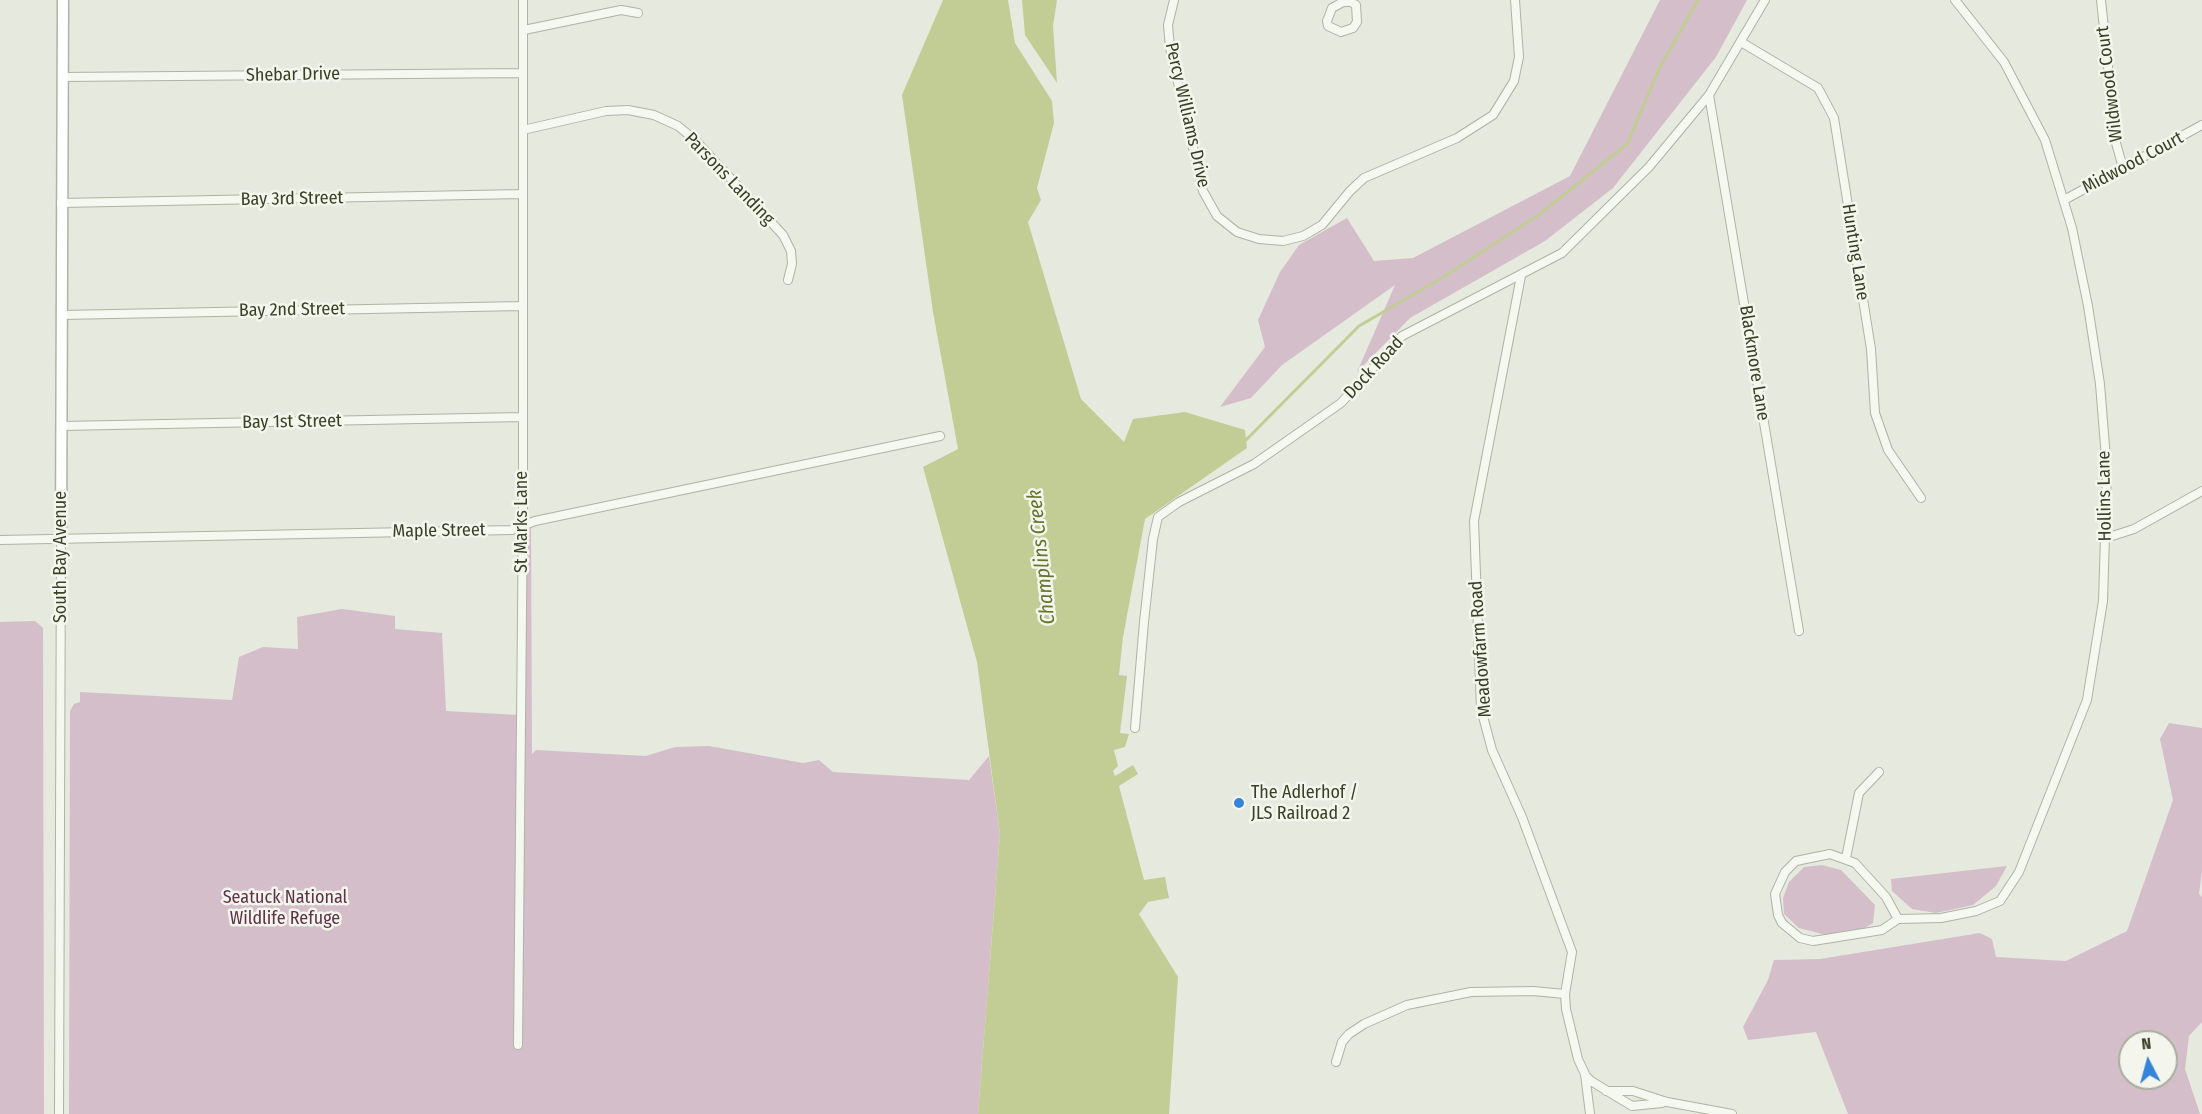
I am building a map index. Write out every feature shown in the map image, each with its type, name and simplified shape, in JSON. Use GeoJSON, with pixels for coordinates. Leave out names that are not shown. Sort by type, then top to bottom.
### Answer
{"type":"FeatureCollection","features":[{"type":"Feature","properties":{"kind":"street","name":"South Bay Avenue"},"geometry":{"type":"LineString","coordinates":[[59,1114],[63,0]]}},
{"type":"Feature","properties":{"kind":"street","name":"St Marks Lane"},"geometry":{"type":"LineString","coordinates":[[518,1045],[523,0]]}},
{"type":"Feature","properties":{"kind":"street","name":"Percy Williams Drive"},"geometry":{"type":"LineString","coordinates":[[1174,0],[1168,25],[1170,48],[1203,191],[1217,216],[1238,232],[1259,239],[1282,241],[1303,236],[1322,225],[1364,178],[1457,138],[1493,115],[1514,81],[1519,57],[1515,0]]}},
{"type":"Feature","properties":{"kind":"street","name":"Dock Road"},"geometry":{"type":"LineString","coordinates":[[1135,728],[1153,539],[1158,517],[1179,501],[1254,465],[1341,403],[1401,336],[1562,253],[1649,167],[1709,95],[1765,0]]}},
{"type":"Feature","properties":{"kind":"street","name":"Hollins Lane"},"geometry":{"type":"LineString","coordinates":[[1846,858],[1830,854],[1812,856],[1796,861],[1785,872],[1775,894],[1776,906],[1778,915],[1790,932],[1800,938],[1813,941],[1830,940],[1882,930],[1898,919],[1941,918],[1976,911],[2000,901],[2019,872],[2087,700],[2103,601],[2107,471],[2100,384],[2088,306],[2064,200],[2045,140],[2004,62],[1955,0]]}},
{"type":"Feature","properties":{"kind":"street","name":"Wildwood Court"},"geometry":{"type":"LineString","coordinates":[[2101,0],[2116,143],[2123,168]]}},
{"type":"Feature","properties":{"kind":"street"},"geometry":{"type":"LineString","coordinates":[[1351,1],[1358,11],[1357,22],[1353,27],[1341,32],[1328,26],[1328,15],[1332,8],[1351,1]]}},
{"type":"Feature","properties":{"kind":"street"},"geometry":{"type":"LineString","coordinates":[[524,30],[621,10],[638,13]]}},
{"type":"Feature","properties":{"kind":"street","name":"Hunting Lane"},"geometry":{"type":"LineString","coordinates":[[1740,42],[1818,88],[1833,118],[1871,349],[1875,414],[1888,450],[1921,498]]}},
{"type":"Feature","properties":{"kind":"street","name":"Shebar Drive"},"geometry":{"type":"LineString","coordinates":[[63,77],[523,73]]}},
{"type":"Feature","properties":{"kind":"street","name":"Blackmore Lane"},"geometry":{"type":"LineString","coordinates":[[1709,95],[1799,631]]}},
{"type":"Feature","properties":{"kind":"street","name":"Parsons Landing"},"geometry":{"type":"LineString","coordinates":[[523,130],[606,111],[628,110],[654,115],[678,126],[695,140],[783,235],[792,258],[788,280]]}},
{"type":"Feature","properties":{"kind":"street","name":"Midwood Court"},"geometry":{"type":"LineString","coordinates":[[2064,200],[2202,125]]}},
{"type":"Feature","properties":{"kind":"street","name":"Bay 3rd Street"},"geometry":{"type":"LineString","coordinates":[[62,203],[522,194]]}},
{"type":"Feature","properties":{"kind":"street","name":"Meadowfarm Road"},"geometry":{"type":"LineString","coordinates":[[1521,276],[1474,520],[1481,709],[1492,750],[1522,817],[1572,952],[1565,994],[1578,1059],[1585,1074],[1590,1114]]}},
{"type":"Feature","properties":{"kind":"street","name":"Bay 2nd Street"},"geometry":{"type":"LineString","coordinates":[[62,315],[522,306]]}},
{"type":"Feature","properties":{"kind":"street","name":"Bay 1st Street"},"geometry":{"type":"LineString","coordinates":[[62,426],[522,417]]}},
{"type":"Feature","properties":{"kind":"street","name":"Maple Street"},"geometry":{"type":"LineString","coordinates":[[0,540],[512,530],[535,521],[940,436]]}},
{"type":"Feature","properties":{"kind":"street"},"geometry":{"type":"LineString","coordinates":[[2106,538],[2134,529],[2202,491]]}},
{"type":"Feature","properties":{"kind":"street"},"geometry":{"type":"LineString","coordinates":[[1879,772],[1859,793],[1846,858],[1855,863],[1886,897],[1898,919]]}},
{"type":"Feature","properties":{"kind":"street"},"geometry":{"type":"LineString","coordinates":[[1336,1062],[1342,1042],[1349,1034],[1364,1024],[1407,1005],[1471,993],[1533,991],[1565,994]]}},
{"type":"Feature","properties":{"kind":"street"},"geometry":{"type":"LineString","coordinates":[[1585,1074],[1606,1091],[1632,1106],[1667,1102]]}},
{"type":"Feature","properties":{"kind":"street"},"geometry":{"type":"LineString","coordinates":[[1606,1091],[1633,1090],[1667,1102],[1732,1114]]}},
{"type":"Feature","properties":{"kind":"green space"},"geometry":{"type":"Polygon","coordinates":[[[1660,0],[1747,0],[1716,57],[1613,188],[1545,241],[1410,318],[1357,372],[1395,285],[1282,365],[1251,398],[1220,407],[1265,347],[1258,320],[1280,272],[1299,245],[1347,218],[1374,261],[1413,258],[1570,176],[1660,0]]]}},
{"type":"Feature","properties":{"kind":"green space","name":"Seatuck National Wildlife Refuge"},"geometry":{"type":"Polygon","coordinates":[[[531,522],[532,754],[536,750],[646,756],[675,747],[709,746],[803,763],[819,760],[833,772],[969,780],[989,756],[1000,834],[978,1114],[69,1114],[70,711],[74,704],[80,702],[80,692],[232,700],[239,657],[263,647],[298,649],[297,617],[342,609],[395,616],[395,629],[442,633],[446,711],[519,715],[521,531],[531,522]]]}},
{"type":"Feature","properties":{"kind":"green space"},"geometry":{"type":"Polygon","coordinates":[[[35,621],[43,628],[44,1114],[0,1114],[0,622],[35,621]]]}},
{"type":"Feature","properties":{"kind":"green space"},"geometry":{"type":"Polygon","coordinates":[[[2169,723],[2202,728],[2202,871],[2199,894],[2202,897],[2202,1022],[2189,1036],[2185,1069],[2200,1114],[1848,1114],[1816,1032],[1748,1040],[1743,1027],[1768,980],[1774,960],[1820,959],[1980,933],[1992,939],[1996,957],[2066,961],[2127,931],[2173,800],[2160,739],[2169,723]]]}},
{"type":"Feature","properties":{"kind":"green space"},"geometry":{"type":"Polygon","coordinates":[[[1822,865],[1841,870],[1875,905],[1873,923],[1859,931],[1826,935],[1799,928],[1784,914],[1783,898],[1789,882],[1804,867],[1822,865]]]}},
{"type":"Feature","properties":{"kind":"green space"},"geometry":{"type":"Polygon","coordinates":[[[2007,866],[1996,886],[1973,905],[1936,913],[1912,909],[1892,891],[1891,879],[2007,866]]]}},
{"type":"Feature","properties":{"kind":"water","name":"Champlins Creek"},"geometry":{"type":"Polygon","coordinates":[[[943,0],[1008,0],[1015,43],[1052,101],[1054,123],[1037,188],[1041,200],[1028,222],[1081,399],[1124,442],[1133,419],[1185,412],[1245,430],[1247,448],[1145,519],[1123,637],[1119,675],[1127,676],[1120,733],[1129,734],[1125,747],[1114,750],[1118,766],[1113,771],[1115,776],[1133,765],[1138,774],[1119,786],[1144,880],[1165,877],[1169,898],[1148,902],[1139,914],[1178,977],[1169,1114],[978,1114],[1000,834],[977,662],[923,467],[958,449],[933,312],[902,95],[943,0]]]}},
{"type":"Feature","properties":{"kind":"water"},"geometry":{"type":"Polygon","coordinates":[[[1022,0],[1057,0],[1053,26],[1057,83],[1025,35],[1022,0]]]}},
{"type":"Feature","properties":{"kind":"waterway"},"geometry":{"type":"LineString","coordinates":[[1244,442],[1359,326],[1445,276],[1540,214],[1627,144],[1660,67],[1698,0]]}},
{"type":"Feature","properties":{"kind":"place","name":"The Adlerhof / JLS Railroad 2"},"geometry":{"type":"Point","coordinates":[1239,803]}}]}
